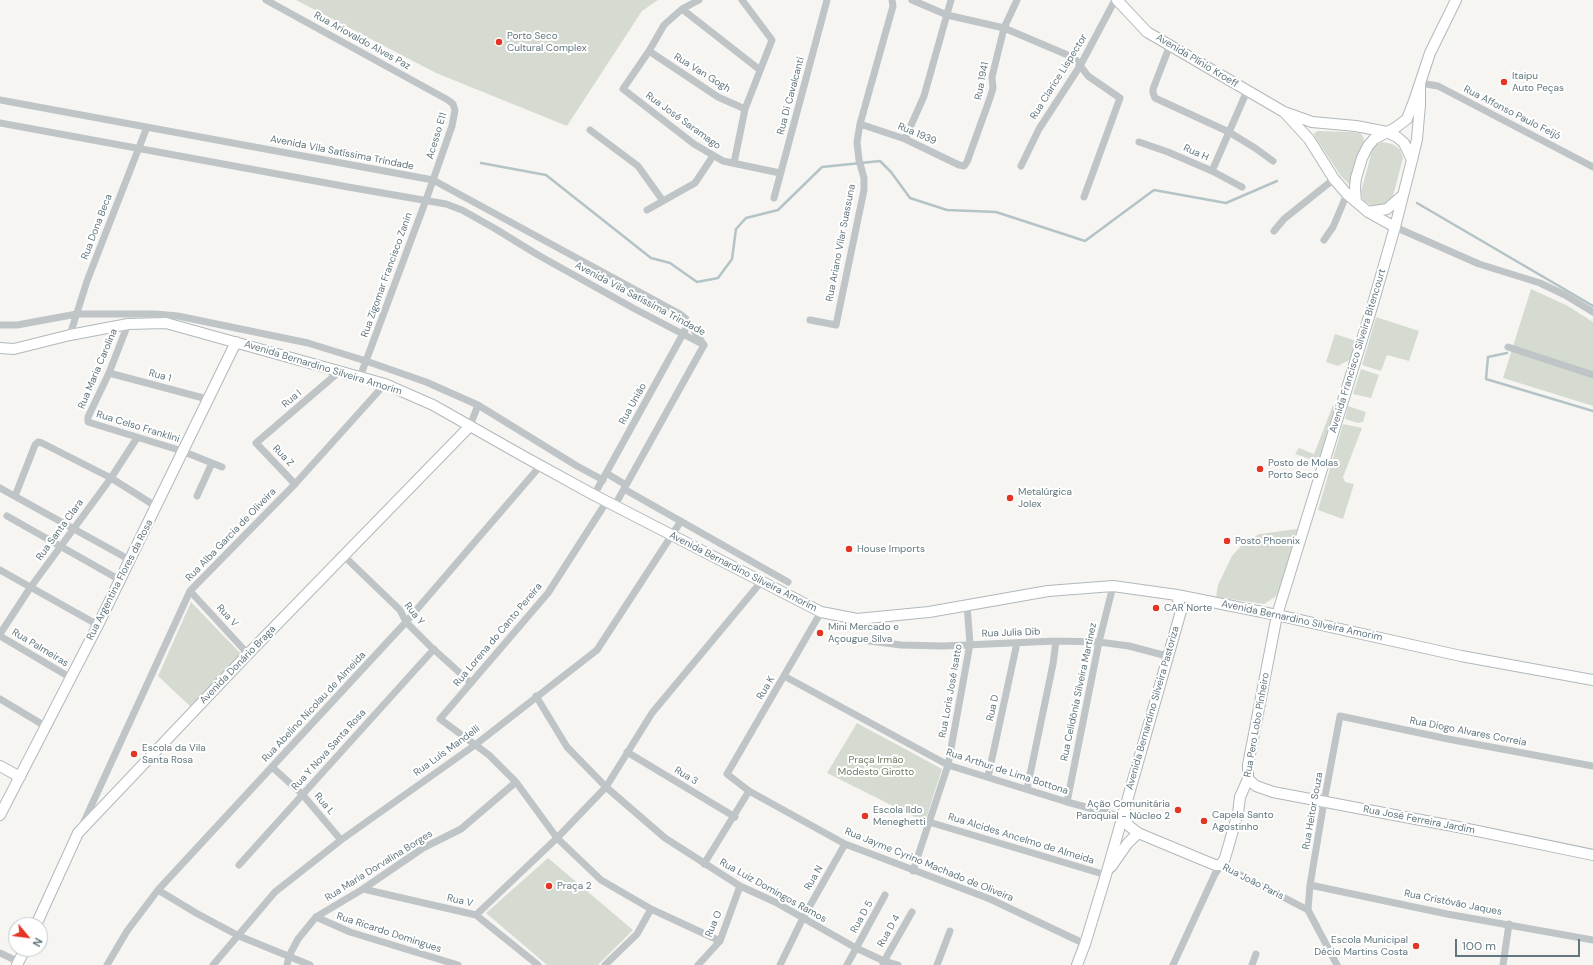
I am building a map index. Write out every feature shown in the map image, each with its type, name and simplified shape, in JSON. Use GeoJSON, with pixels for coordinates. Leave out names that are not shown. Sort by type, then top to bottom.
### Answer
{"type":"FeatureCollection","features":[{"type":"Feature","properties":{"kind":"main road","name":"Avenida Plínio Kroeff"},"geometry":{"type":"LineString","coordinates":[[1116,0],[1147,32],[1284,112],[1312,122],[1356,126],[1387,132],[1397,137],[1404,143],[1412,160]]}},
{"type":"Feature","properties":{"kind":"main road","name":"Avenida Francisco Silveira Bitencourt"},"geometry":{"type":"LineString","coordinates":[[1387,132],[1402,124],[1407,118],[1430,53],[1456,0]]}},
{"type":"Feature","properties":{"kind":"main road","name":"Avenida Francisco Silveira Bitencourt"},"geometry":{"type":"LineString","coordinates":[[1277,615],[1404,194],[1417,139],[1420,83]]}},
{"type":"Feature","properties":{"kind":"main road","name":"Avenida Plínio Kroeff"},"geometry":{"type":"LineString","coordinates":[[1284,112],[1309,138],[1334,179],[1347,194],[1368,212],[1395,227]]}},
{"type":"Feature","properties":{"kind":"main road"},"geometry":{"type":"LineString","coordinates":[[1356,202],[1355,187],[1362,158],[1368,146],[1374,139],[1387,132]]}},
{"type":"Feature","properties":{"kind":"main road"},"geometry":{"type":"LineString","coordinates":[[1368,212],[1387,209],[1395,204],[1404,194]]}},
{"type":"Feature","properties":{"kind":"main road","name":"Avenida Bernardino Silveira Amorim"},"geometry":{"type":"LineString","coordinates":[[0,348],[14,349],[70,335],[128,324],[166,323],[385,384],[433,405],[594,495],[821,612],[857,619],[929,612],[1048,591],[1112,586],[1177,595],[1277,615],[1462,656],[1593,680]]}},
{"type":"Feature","properties":{"kind":"main road","name":"Rua Argentina Flores da Rosa"},"geometry":{"type":"LineString","coordinates":[[0,815],[157,507],[182,451],[236,342]]}},
{"type":"Feature","properties":{"kind":"main road","name":"Avenida Donário Braga"},"geometry":{"type":"LineString","coordinates":[[40,917],[78,833],[248,654],[470,426]]}},
{"type":"Feature","properties":{"kind":"main road"},"geometry":{"type":"LineString","coordinates":[[1177,595],[1181,611],[1201,600]]}},
{"type":"Feature","properties":{"kind":"main road","name":"Avenida Bernardino Silveira Pastoriza"},"geometry":{"type":"LineString","coordinates":[[1077,965],[1086,944],[1181,611]]}},
{"type":"Feature","properties":{"kind":"main road","name":"Rua Pero Lobo Pinheiro"},"geometry":{"type":"LineString","coordinates":[[1221,865],[1225,858],[1238,813],[1240,797],[1252,783],[1248,765],[1277,615]]}},
{"type":"Feature","properties":{"kind":"main road"},"geometry":{"type":"LineString","coordinates":[[0,766],[20,777]]}},
{"type":"Feature","properties":{"kind":"main road","name":"Rua José Ferreira Jardim"},"geometry":{"type":"LineString","coordinates":[[1252,783],[1273,792],[1593,854]]}},
{"type":"Feature","properties":{"kind":"main road","name":"Rua João Paris"},"geometry":{"type":"LineString","coordinates":[[1123,817],[1129,826],[1138,833],[1215,865],[1221,865]]}},
{"type":"Feature","properties":{"kind":"main road","name":"Avenida Bernardino Silveira Pastoriza"},"geometry":{"type":"LineString","coordinates":[[1106,875],[1127,844],[1138,833]]}},
{"type":"Feature","properties":{"kind":"street","name":"Rua Ariovaldo Alves Paz"},"geometry":{"type":"LineString","coordinates":[[266,0],[448,100]]}},
{"type":"Feature","properties":{"kind":"street"},"geometry":{"type":"LineString","coordinates":[[649,51],[664,25],[682,9],[699,0]]}},
{"type":"Feature","properties":{"kind":"street"},"geometry":{"type":"LineString","coordinates":[[734,163],[745,109],[772,40],[742,0]]}},
{"type":"Feature","properties":{"kind":"street","name":"Rua Di Cavalcanti"},"geometry":{"type":"LineString","coordinates":[[774,198],[827,0]]}},
{"type":"Feature","properties":{"kind":"street","name":"Rua Ariano Vilar Suassuna"},"geometry":{"type":"LineString","coordinates":[[810,320],[836,325],[864,190],[857,142],[860,124],[893,6],[892,0]]}},
{"type":"Feature","properties":{"kind":"street"},"geometry":{"type":"LineString","coordinates":[[912,0],[947,15],[1004,28],[1070,56],[1088,76],[1120,98],[1084,197]]}},
{"type":"Feature","properties":{"kind":"street"},"geometry":{"type":"LineString","coordinates":[[904,139],[924,96],[951,0]]}},
{"type":"Feature","properties":{"kind":"street","name":"Rua 1941"},"geometry":{"type":"LineString","coordinates":[[964,166],[968,162],[990,98],[993,88],[992,77],[1004,28],[1017,0]]}},
{"type":"Feature","properties":{"kind":"street","name":"Rua Clarice Lispector"},"geometry":{"type":"LineString","coordinates":[[1021,166],[1038,129],[1080,66],[1116,0]]}},
{"type":"Feature","properties":{"kind":"street"},"geometry":{"type":"LineString","coordinates":[[682,9],[760,70]]}},
{"type":"Feature","properties":{"kind":"street"},"geometry":{"type":"LineString","coordinates":[[1170,46],[1153,89],[1155,98],[1229,132],[1255,148],[1272,161]]}},
{"type":"Feature","properties":{"kind":"street","name":"Rua José Saramago"},"geometry":{"type":"LineString","coordinates":[[649,51],[624,89],[694,144],[713,156],[723,161],[780,173]]}},
{"type":"Feature","properties":{"kind":"street","name":"Rua Van Gogh"},"geometry":{"type":"LineString","coordinates":[[649,51],[718,97],[745,109]]}},
{"type":"Feature","properties":{"kind":"street","name":"Rua Affonso Paulo Feijó"},"geometry":{"type":"LineString","coordinates":[[1420,83],[1438,86],[1593,167]]}},
{"type":"Feature","properties":{"kind":"street"},"geometry":{"type":"LineString","coordinates":[[1212,171],[1247,91]]}},
{"type":"Feature","properties":{"kind":"street"},"geometry":{"type":"LineString","coordinates":[[0,108],[1,100]]}},
{"type":"Feature","properties":{"kind":"street","name":"Avenida Vila Satíssima Trindade"},"geometry":{"type":"LineString","coordinates":[[1,100],[433,180],[680,314],[689,323],[704,345]]}},
{"type":"Feature","properties":{"kind":"street","name":"Acesso E11"},"geometry":{"type":"LineString","coordinates":[[433,180],[454,117],[455,110],[453,104],[448,100]]}},
{"type":"Feature","properties":{"kind":"street","name":"Avenida Vila Satíssima Trindade"},"geometry":{"type":"LineString","coordinates":[[0,123],[446,204],[462,210],[633,308],[704,345]]}},
{"type":"Feature","properties":{"kind":"street","name":"Rua 1939"},"geometry":{"type":"LineString","coordinates":[[860,124],[904,139],[964,166]]}},
{"type":"Feature","properties":{"kind":"street","name":"Rua Dona Beca"},"geometry":{"type":"LineString","coordinates":[[70,335],[87,281],[147,127]]}},
{"type":"Feature","properties":{"kind":"street"},"geometry":{"type":"LineString","coordinates":[[590,130],[638,166],[663,201]]}},
{"type":"Feature","properties":{"kind":"street","name":"Rua H"},"geometry":{"type":"LineString","coordinates":[[1139,142],[1168,152],[1212,171],[1242,187]]}},
{"type":"Feature","properties":{"kind":"street"},"geometry":{"type":"LineString","coordinates":[[647,210],[695,182],[713,156]]}},
{"type":"Feature","properties":{"kind":"street"},"geometry":{"type":"LineString","coordinates":[[1274,231],[1284,219],[1334,179]]}},
{"type":"Feature","properties":{"kind":"street","name":"Rua Zigomar Francisco Zanin"},"geometry":{"type":"LineString","coordinates":[[360,377],[433,180]]}},
{"type":"Feature","properties":{"kind":"street"},"geometry":{"type":"LineString","coordinates":[[1324,240],[1333,227],[1347,194]]}},
{"type":"Feature","properties":{"kind":"street"},"geometry":{"type":"LineString","coordinates":[[1395,227],[1479,264],[1540,283],[1565,295],[1593,312]]}},
{"type":"Feature","properties":{"kind":"street"},"geometry":{"type":"LineString","coordinates":[[0,325],[17,325],[77,314],[127,313],[178,316],[308,343],[366,361],[426,382],[478,406],[570,462],[625,487],[788,582]]}},
{"type":"Feature","properties":{"kind":"street","name":"Rua União"},"geometry":{"type":"LineString","coordinates":[[594,495],[689,323]]}},
{"type":"Feature","properties":{"kind":"street","name":"Rua Maria Carolina"},"geometry":{"type":"LineString","coordinates":[[88,422],[88,417],[109,373],[128,324]]}},
{"type":"Feature","properties":{"kind":"street"},"geometry":{"type":"LineString","coordinates":[[611,503],[625,487],[704,345]]}},
{"type":"Feature","properties":{"kind":"street"},"geometry":{"type":"LineString","coordinates":[[1508,347],[1592,373]]}},
{"type":"Feature","properties":{"kind":"street","name":"Rua I"},"geometry":{"type":"LineString","coordinates":[[256,443],[340,371]]}},
{"type":"Feature","properties":{"kind":"street","name":"Rua 1"},"geometry":{"type":"LineString","coordinates":[[109,373],[207,399]]}},
{"type":"Feature","properties":{"kind":"street","name":"Rua Alba Garcia de Oliveira"},"geometry":{"type":"LineString","coordinates":[[78,833],[190,591],[295,484],[385,384]]}},
{"type":"Feature","properties":{"kind":"street"},"geometry":{"type":"LineString","coordinates":[[470,426],[478,406]]}},
{"type":"Feature","properties":{"kind":"street","name":"Rua Celso Franklini"},"geometry":{"type":"LineString","coordinates":[[88,422],[182,451]]}},
{"type":"Feature","properties":{"kind":"street","name":"Rua Santa Clara"},"geometry":{"type":"LineString","coordinates":[[0,635],[30,588],[111,478],[137,438]]}},
{"type":"Feature","properties":{"kind":"street"},"geometry":{"type":"LineString","coordinates":[[15,496],[34,445],[38,442],[111,478],[157,507]]}},
{"type":"Feature","properties":{"kind":"street","name":"Rua Z"},"geometry":{"type":"LineString","coordinates":[[256,443],[295,484]]}},
{"type":"Feature","properties":{"kind":"street"},"geometry":{"type":"LineString","coordinates":[[182,451],[222,467]]}},
{"type":"Feature","properties":{"kind":"street"},"geometry":{"type":"LineString","coordinates":[[197,496],[212,464]]}},
{"type":"Feature","properties":{"kind":"street","name":"Rua Abelino Nicolau de Almeida"},"geometry":{"type":"LineString","coordinates":[[107,965],[127,931],[158,890],[406,622],[541,465]]}},
{"type":"Feature","properties":{"kind":"street"},"geometry":{"type":"LineString","coordinates":[[0,488],[130,560]]}},
{"type":"Feature","properties":{"kind":"street","name":"Rua Lorena do Canto Pereira"},"geometry":{"type":"LineString","coordinates":[[475,745],[440,719],[470,682],[513,635],[548,593],[611,503]]}},
{"type":"Feature","properties":{"kind":"street"},"geometry":{"type":"LineString","coordinates":[[7,516],[120,580]]}},
{"type":"Feature","properties":{"kind":"street","name":"Rua Luís Mandelli"},"geometry":{"type":"LineString","coordinates":[[213,965],[275,892],[341,840],[475,745],[600,646],[681,521]]}},
{"type":"Feature","properties":{"kind":"street","name":"Rua Y"},"geometry":{"type":"LineString","coordinates":[[344,556],[400,610],[406,622],[470,682]]}},
{"type":"Feature","properties":{"kind":"street"},"geometry":{"type":"LineString","coordinates":[[0,570],[98,625]]}},
{"type":"Feature","properties":{"kind":"street"},"geometry":{"type":"LineString","coordinates":[[476,915],[557,838],[606,787],[652,713],[761,582]]}},
{"type":"Feature","properties":{"kind":"street","name":"Rua Celidônia Silveira Martinez"},"geometry":{"type":"LineString","coordinates":[[1067,802],[1099,642],[1112,586]]}},
{"type":"Feature","properties":{"kind":"street","name":"Rua V"},"geometry":{"type":"LineString","coordinates":[[190,591],[248,654]]}},
{"type":"Feature","properties":{"kind":"street","name":"Rua Loris José Isatto"},"geometry":{"type":"LineString","coordinates":[[914,871],[948,765],[970,644],[967,606]]}},
{"type":"Feature","properties":{"kind":"street","name":"Rua K"},"geometry":{"type":"LineString","coordinates":[[727,774],[821,612]]}},
{"type":"Feature","properties":{"kind":"street","name":"Rua Palmeiras"},"geometry":{"type":"LineString","coordinates":[[0,635],[71,678]]}},
{"type":"Feature","properties":{"kind":"street","name":"Rua Julia Dib"},"geometry":{"type":"LineString","coordinates":[[854,639],[901,645],[1099,642],[1129,646],[1167,656]]}},
{"type":"Feature","properties":{"kind":"street"},"geometry":{"type":"LineString","coordinates":[[1027,789],[1054,664],[1056,642]]}},
{"type":"Feature","properties":{"kind":"street","name":"Rua D"},"geometry":{"type":"LineString","coordinates":[[988,777],[1017,643]]}},
{"type":"Feature","properties":{"kind":"street","name":"Rua Y Nova Santa Rosa"},"geometry":{"type":"LineString","coordinates":[[239,865],[434,649]]}},
{"type":"Feature","properties":{"kind":"street","name":"Rua Arthur de Lima Bottona"},"geometry":{"type":"LineString","coordinates":[[784,676],[948,765],[1067,802],[1123,817]]}},
{"type":"Feature","properties":{"kind":"street","name":"Rua Luiz Domingos Ramos"},"geometry":{"type":"LineString","coordinates":[[536,696],[566,748],[606,787],[665,838],[740,886],[775,902],[883,963],[898,965]]}},
{"type":"Feature","properties":{"kind":"street"},"geometry":{"type":"LineString","coordinates":[[0,699],[45,726]]}},
{"type":"Feature","properties":{"kind":"street","name":"Rua Diogo Alvares Correia"},"geometry":{"type":"LineString","coordinates":[[1340,716],[1448,739],[1593,766]]}},
{"type":"Feature","properties":{"kind":"street","name":"Rua Heitor Souza"},"geometry":{"type":"LineString","coordinates":[[1308,910],[1310,884],[1340,716]]}},
{"type":"Feature","properties":{"kind":"street"},"geometry":{"type":"LineString","coordinates":[[475,745],[489,755],[516,782],[557,838],[601,880],[651,909],[720,941]]}},
{"type":"Feature","properties":{"kind":"street","name":"Rua 3"},"geometry":{"type":"LineString","coordinates":[[627,752],[735,817]]}},
{"type":"Feature","properties":{"kind":"street","name":"Rua L"},"geometry":{"type":"LineString","coordinates":[[272,767],[302,794],[341,840]]}},
{"type":"Feature","properties":{"kind":"street","name":"Rua Jayme Cyrino Machado de Oliveira"},"geometry":{"type":"LineString","coordinates":[[727,774],[749,791],[845,844],[990,900],[1086,944]]}},
{"type":"Feature","properties":{"kind":"street","name":"Rua Maria Dorvalina Borges"},"geometry":{"type":"LineString","coordinates":[[287,965],[289,956],[298,938],[316,916],[362,890],[423,848],[461,829],[516,782]]}},
{"type":"Feature","properties":{"kind":"street"},"geometry":{"type":"LineString","coordinates":[[704,864],[735,817],[749,791]]}},
{"type":"Feature","properties":{"kind":"street","name":"Rua Alcides Ancelmo de Almeida"},"geometry":{"type":"LineString","coordinates":[[930,822],[1106,875]]}},
{"type":"Feature","properties":{"kind":"street","name":"Rua N"},"geometry":{"type":"LineString","coordinates":[[780,965],[803,918],[845,844]]}},
{"type":"Feature","properties":{"kind":"street","name":"Rua João Paris"},"geometry":{"type":"LineString","coordinates":[[1221,865],[1308,910]]}},
{"type":"Feature","properties":{"kind":"street","name":"Rua Pero Lobo Pinheiro"},"geometry":{"type":"LineString","coordinates":[[1173,965],[1215,874],[1221,865]]}},
{"type":"Feature","properties":{"kind":"street","name":"Rua Cristóvão Jaques"},"geometry":{"type":"LineString","coordinates":[[1310,884],[1447,914],[1593,940]]}},
{"type":"Feature","properties":{"kind":"street","name":"Rua O"},"geometry":{"type":"LineString","coordinates":[[698,965],[720,941],[740,886]]}},
{"type":"Feature","properties":{"kind":"street"},"geometry":{"type":"LineString","coordinates":[[158,890],[196,913],[239,936],[310,965]]}},
{"type":"Feature","properties":{"kind":"street","name":"Rua V"},"geometry":{"type":"LineString","coordinates":[[362,890],[476,915],[538,965]]}},
{"type":"Feature","properties":{"kind":"street","name":"Rua D 5"},"geometry":{"type":"LineString","coordinates":[[848,965],[885,895]]}},
{"type":"Feature","properties":{"kind":"street"},"geometry":{"type":"LineString","coordinates":[[605,965],[637,934],[651,909]]}},
{"type":"Feature","properties":{"kind":"street"},"geometry":{"type":"LineString","coordinates":[[1308,910],[1337,965]]}},
{"type":"Feature","properties":{"kind":"street","name":"Rua D 4"},"geometry":{"type":"LineString","coordinates":[[883,963],[912,912]]}},
{"type":"Feature","properties":{"kind":"street","name":"Rua Ricardo Domingues"},"geometry":{"type":"LineString","coordinates":[[316,916],[350,932],[458,965]]}},
{"type":"Feature","properties":{"kind":"street"},"geometry":{"type":"LineString","coordinates":[[1503,965],[1509,924]]}},
{"type":"Feature","properties":{"kind":"street"},"geometry":{"type":"LineString","coordinates":[[937,965],[950,931]]}},
{"type":"Feature","properties":{"kind":"street"},"geometry":{"type":"LineString","coordinates":[[0,953],[18,963]]}},
{"type":"Feature","properties":{"kind":"street"},"geometry":{"type":"LineString","coordinates":[[1252,965],[1256,954]]}},
{"type":"Feature","properties":{"kind":"green space","name":"Porto Seco Cultural Complex"},"geometry":{"type":"Polygon","coordinates":[[[296,0],[658,0],[642,11],[567,126],[436,73],[296,0]]]}},
{"type":"Feature","properties":{"kind":"green space"},"geometry":{"type":"Polygon","coordinates":[[[1318,131],[1352,132],[1360,133],[1363,136],[1364,141],[1352,187],[1341,176],[1315,137],[1314,133],[1318,131]]]}},
{"type":"Feature","properties":{"kind":"green space"},"geometry":{"type":"Polygon","coordinates":[[[1382,142],[1392,144],[1400,149],[1403,158],[1392,200],[1383,207],[1373,207],[1363,200],[1361,192],[1374,146],[1382,142]]]}},
{"type":"Feature","properties":{"kind":"green space"},"geometry":{"type":"Polygon","coordinates":[[[1531,289],[1568,306],[1593,322],[1593,406],[1503,378],[1531,289]]]}},
{"type":"Feature","properties":{"kind":"green space"},"geometry":{"type":"Polygon","coordinates":[[[1376,317],[1419,331],[1409,361],[1387,355],[1381,371],[1362,365],[1376,317]]]}},
{"type":"Feature","properties":{"kind":"green space"},"geometry":{"type":"Polygon","coordinates":[[[1335,334],[1357,341],[1351,359],[1338,366],[1326,362],[1335,334]]]}},
{"type":"Feature","properties":{"kind":"green space"},"geometry":{"type":"Polygon","coordinates":[[[1361,369],[1379,375],[1371,398],[1353,394],[1361,369]]]}},
{"type":"Feature","properties":{"kind":"green space"},"geometry":{"type":"Polygon","coordinates":[[[1333,405],[1336,412],[1319,462],[1295,454],[1299,448],[1314,454],[1333,405]]]}},
{"type":"Feature","properties":{"kind":"green space"},"geometry":{"type":"Polygon","coordinates":[[[1348,406],[1366,412],[1363,422],[1358,423],[1345,419],[1348,406]]]}},
{"type":"Feature","properties":{"kind":"green space"},"geometry":{"type":"Polygon","coordinates":[[[1343,424],[1362,428],[1343,477],[1345,482],[1354,484],[1343,519],[1318,510],[1343,424]]]}},
{"type":"Feature","properties":{"kind":"green space"},"geometry":{"type":"Polygon","coordinates":[[[1297,529],[1280,590],[1275,597],[1264,604],[1216,597],[1218,585],[1232,556],[1247,539],[1260,534],[1297,529]]]}},
{"type":"Feature","properties":{"kind":"green space"},"geometry":{"type":"Polygon","coordinates":[[[191,602],[242,655],[192,708],[158,676],[191,602]]]}},
{"type":"Feature","properties":{"kind":"green space","name":"Praça Irmão Modesto Girotto"},"geometry":{"type":"Polygon","coordinates":[[[857,723],[942,769],[925,822],[827,773],[857,723]]]}},
{"type":"Feature","properties":{"kind":"green space","name":"Praça 2"},"geometry":{"type":"Polygon","coordinates":[[[548,858],[633,930],[598,965],[547,965],[486,913],[548,858]]]}},
{"type":"Feature","properties":{"kind":"waterway"},"geometry":{"type":"LineString","coordinates":[[481,163],[546,175],[651,258],[670,263],[697,282],[718,278],[732,259],[736,229],[746,218],[778,210],[822,167],[880,161],[891,172],[910,198],[947,210],[996,212],[1085,241],[1154,190],[1226,203],[1277,181]]}},
{"type":"Feature","properties":{"kind":"waterway"},"geometry":{"type":"LineString","coordinates":[[1417,203],[1593,306]]}},
{"type":"Feature","properties":{"kind":"waterway"},"geometry":{"type":"LineString","coordinates":[[1507,353],[1488,357],[1486,379],[1593,411]]}},
{"type":"Feature","properties":{"kind":"place","name":"Porto Seco Cultural Complex"},"geometry":{"type":"Point","coordinates":[499,42]}},
{"type":"Feature","properties":{"kind":"place","name":"Itaipu Auto Peças"},"geometry":{"type":"Point","coordinates":[1504,82]}},
{"type":"Feature","properties":{"kind":"place","name":"Posto de Molas Porto Seco"},"geometry":{"type":"Point","coordinates":[1260,469]}},
{"type":"Feature","properties":{"kind":"place","name":"Metalúrgica Jolex"},"geometry":{"type":"Point","coordinates":[1010,498]}},
{"type":"Feature","properties":{"kind":"place","name":"Posto Phoenix"},"geometry":{"type":"Point","coordinates":[1227,541]}},
{"type":"Feature","properties":{"kind":"place","name":"House Imports"},"geometry":{"type":"Point","coordinates":[849,549]}},
{"type":"Feature","properties":{"kind":"place","name":"CAR Norte"},"geometry":{"type":"Point","coordinates":[1156,608]}},
{"type":"Feature","properties":{"kind":"place","name":"Mini Mercado e Açougue Silva"},"geometry":{"type":"Point","coordinates":[820,633]}},
{"type":"Feature","properties":{"kind":"place","name":"Escola da Vila Santa Rosa"},"geometry":{"type":"Point","coordinates":[134,754]}},
{"type":"Feature","properties":{"kind":"place","name":"Ação Comunitária Paroquial - Núcleo 2"},"geometry":{"type":"Point","coordinates":[1178,810]}},
{"type":"Feature","properties":{"kind":"place","name":"Escola Ildo Meneghetti"},"geometry":{"type":"Point","coordinates":[865,816]}},
{"type":"Feature","properties":{"kind":"place","name":"Capela Santo Agostinho"},"geometry":{"type":"Point","coordinates":[1204,821]}},
{"type":"Feature","properties":{"kind":"place","name":"Praça 2"},"geometry":{"type":"Point","coordinates":[549,886]}},
{"type":"Feature","properties":{"kind":"place","name":"Escola Municipal Décio Martins Costa"},"geometry":{"type":"Point","coordinates":[1416,946]}}]}
